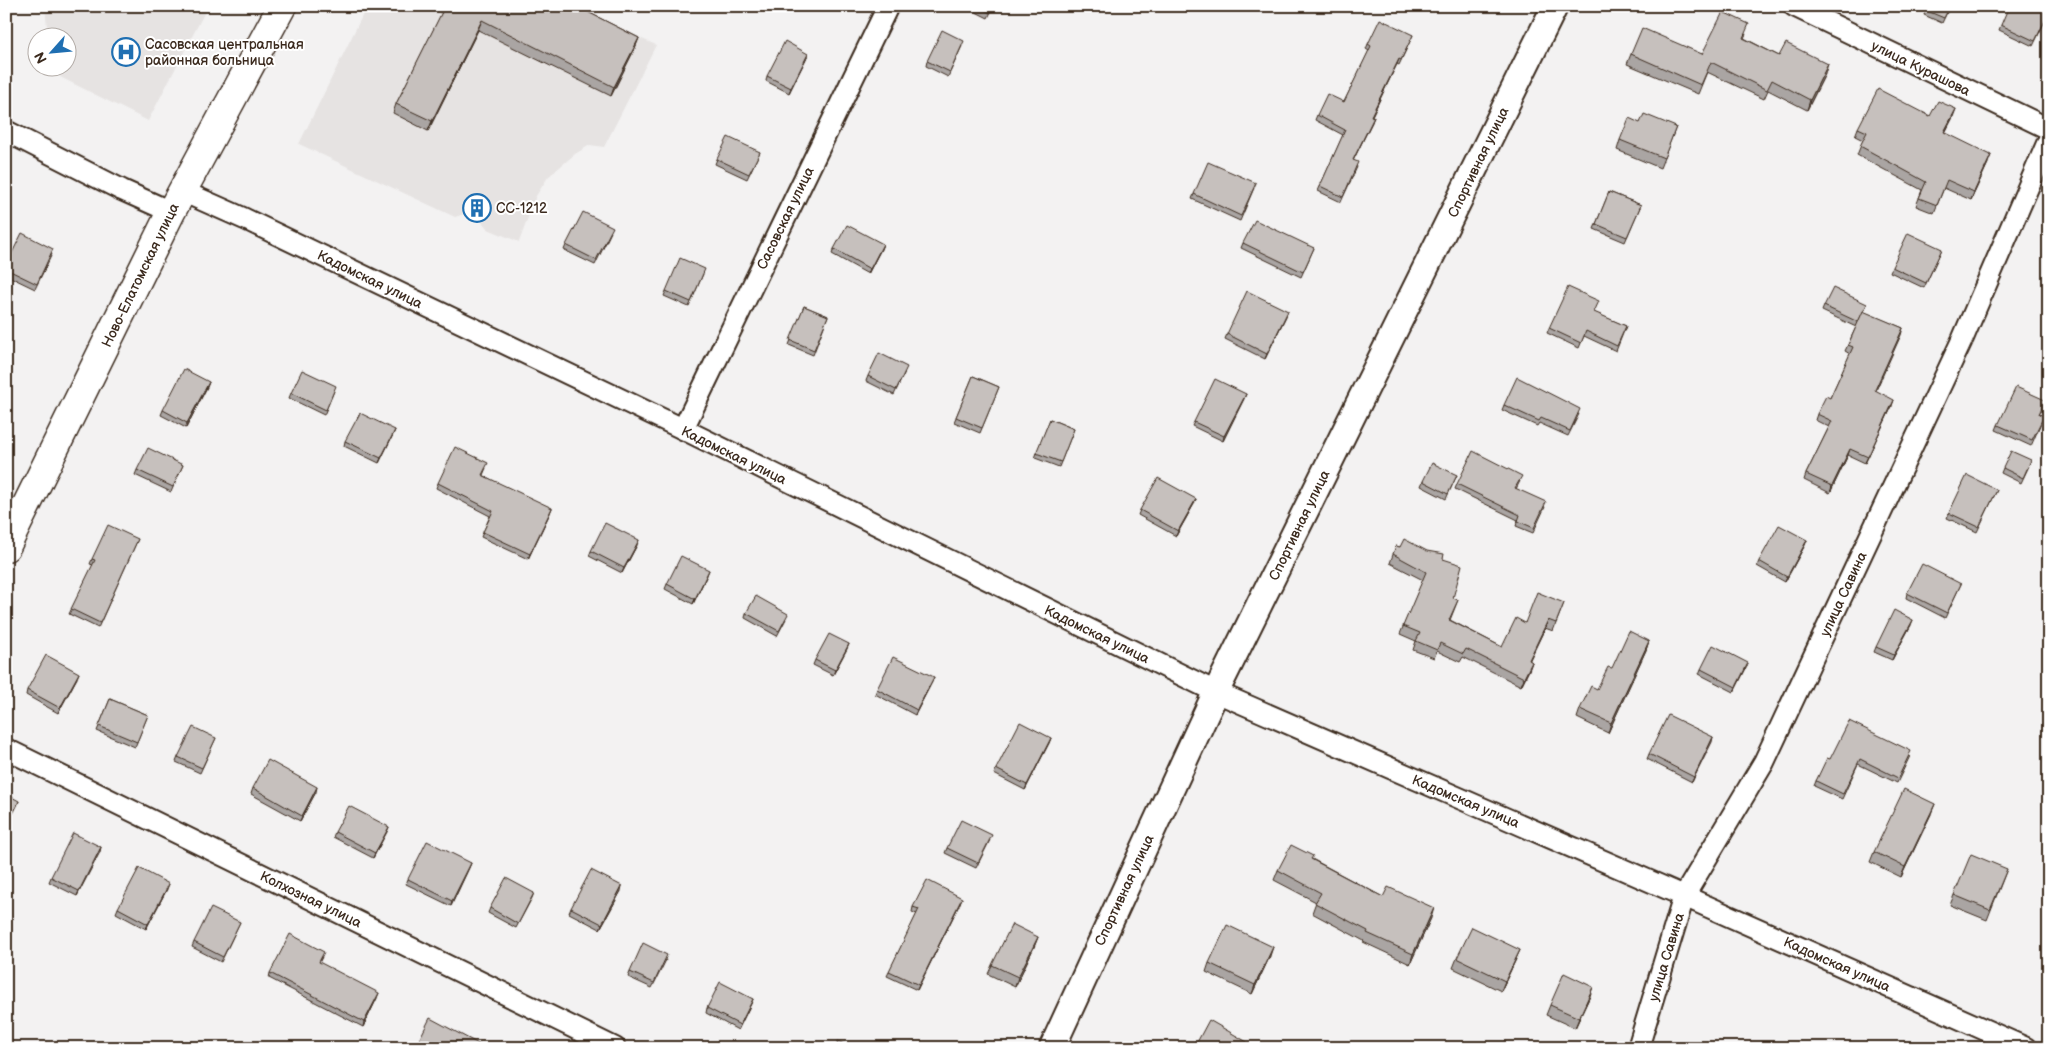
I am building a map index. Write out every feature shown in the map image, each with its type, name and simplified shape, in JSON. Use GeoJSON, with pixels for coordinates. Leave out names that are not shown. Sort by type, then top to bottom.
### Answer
{"type":"FeatureCollection","features":[{"type":"Feature","properties":{"kind":"main road","name":"Ново-Елатомская улица"},"geometry":{"type":"LineString","coordinates":[[6,547],[176,202],[282,6]]}},
{"type":"Feature","properties":{"kind":"street","name":"Сасовская улица"},"geometry":{"type":"LineString","coordinates":[[683,429],[888,6]]}},
{"type":"Feature","properties":{"kind":"street","name":"Спортивная улица"},"geometry":{"type":"LineString","coordinates":[[1052,1048],[1216,692],[1555,6]]}},
{"type":"Feature","properties":{"kind":"street","name":"улица Курашова"},"geometry":{"type":"LineString","coordinates":[[1794,6],[2049,129]]}},
{"type":"Feature","properties":{"kind":"street","name":"Кадомская улица"},"geometry":{"type":"LineString","coordinates":[[6,131],[122,190],[245,218],[683,429],[1216,692],[1684,896],[2026,1048]]}},
{"type":"Feature","properties":{"kind":"street","name":"улица Савина"},"geometry":{"type":"LineString","coordinates":[[1638,1048],[1684,896],[1764,762],[1964,338],[2049,139]]}},
{"type":"Feature","properties":{"kind":"street","name":"Колхозная улица"},"geometry":{"type":"LineString","coordinates":[[6,750],[616,1048]]}},
{"type":"Feature","properties":{"kind":"shaded area","name":"Сасовская центральная районная больница"},"geometry":{"type":"Polygon","coordinates":[[[45,6],[208,6],[148,121],[62,78],[78,78],[78,28],[47,28],[45,6]]]}},
{"type":"Feature","properties":{"kind":"shaded area"},"geometry":{"type":"Polygon","coordinates":[[[367,6],[590,6],[596,19],[656,45],[604,147],[590,145],[575,154],[548,177],[536,196],[519,242],[488,229],[481,221],[490,202],[474,194],[464,214],[455,217],[299,144],[367,6]]]}},
{"type":"Feature","properties":{"kind":"building"},"geometry":{"type":"Polygon","coordinates":[[[445,6],[576,6],[639,38],[614,87],[482,20],[432,121],[396,104],[445,6]]]}},
{"type":"Feature","properties":{"kind":"building"},"geometry":{"type":"Polygon","coordinates":[[[977,6],[993,6],[990,13],[977,6]]]}},
{"type":"Feature","properties":{"kind":"building"},"geometry":{"type":"Polygon","coordinates":[[[1927,6],[1950,6],[1944,18],[1925,10],[1927,6]]]}},
{"type":"Feature","properties":{"kind":"building"},"geometry":{"type":"Polygon","coordinates":[[[2009,6],[2049,6],[2049,12],[2035,41],[2001,25],[2009,6]]]}},
{"type":"Feature","properties":{"kind":"building"},"geometry":{"type":"Polygon","coordinates":[[[1723,12],[1749,24],[1743,38],[1779,56],[1786,43],[1828,64],[1810,100],[1772,80],[1767,90],[1711,62],[1701,85],[1631,54],[1642,28],[1702,54],[1723,12]]]}},
{"type":"Feature","properties":{"kind":"building"},"geometry":{"type":"Polygon","coordinates":[[[1380,19],[1413,35],[1371,116],[1374,117],[1353,160],[1358,162],[1343,197],[1320,186],[1345,130],[1317,115],[1327,94],[1344,102],[1371,46],[1368,44],[1380,19]]]}},
{"type":"Feature","properties":{"kind":"building"},"geometry":{"type":"Polygon","coordinates":[[[942,30],[964,41],[950,72],[927,61],[942,30]]]}},
{"type":"Feature","properties":{"kind":"building"},"geometry":{"type":"Polygon","coordinates":[[[785,41],[808,54],[791,88],[767,76],[785,41]]]}},
{"type":"Feature","properties":{"kind":"building"},"geometry":{"type":"Polygon","coordinates":[[[1878,89],[1930,116],[1938,101],[1956,109],[1944,132],[1991,155],[1974,192],[1947,180],[1937,205],[1919,198],[1926,182],[1860,146],[1867,132],[1858,128],[1878,89]]]}},
{"type":"Feature","properties":{"kind":"building"},"geometry":{"type":"Polygon","coordinates":[[[1644,114],[1676,127],[1664,158],[1620,140],[1629,118],[1640,123],[1644,114]]]}},
{"type":"Feature","properties":{"kind":"building"},"geometry":{"type":"Polygon","coordinates":[[[728,137],[760,152],[749,174],[717,159],[728,137]]]}},
{"type":"Feature","properties":{"kind":"building"},"geometry":{"type":"Polygon","coordinates":[[[1208,162],[1256,183],[1241,216],[1194,194],[1208,162]]]}},
{"type":"Feature","properties":{"kind":"building"},"geometry":{"type":"Polygon","coordinates":[[[1609,192],[1641,205],[1627,237],[1596,224],[1609,192]]]}},
{"type":"Feature","properties":{"kind":"building"},"geometry":{"type":"Polygon","coordinates":[[[583,212],[613,227],[596,260],[566,245],[583,212]]]}},
{"type":"Feature","properties":{"kind":"building"},"geometry":{"type":"Polygon","coordinates":[[[1255,220],[1314,248],[1303,272],[1243,243],[1255,220]]]}},
{"type":"Feature","properties":{"kind":"building"},"geometry":{"type":"Polygon","coordinates":[[[847,225],[883,244],[870,269],[834,249],[847,225]]]}},
{"type":"Feature","properties":{"kind":"building"},"geometry":{"type":"Polygon","coordinates":[[[22,233],[53,249],[37,284],[6,269],[6,265],[22,233]]]}},
{"type":"Feature","properties":{"kind":"building"},"geometry":{"type":"Polygon","coordinates":[[[1908,233],[1942,249],[1926,283],[1892,267],[1908,233]]]}},
{"type":"Feature","properties":{"kind":"building"},"geometry":{"type":"Polygon","coordinates":[[[680,258],[705,269],[691,302],[666,291],[680,258]]]}},
{"type":"Feature","properties":{"kind":"building"},"geometry":{"type":"Polygon","coordinates":[[[1568,287],[1599,301],[1594,312],[1626,326],[1617,346],[1586,331],[1581,343],[1549,328],[1568,287]]]}},
{"type":"Feature","properties":{"kind":"building"},"geometry":{"type":"Polygon","coordinates":[[[1833,288],[1867,304],[1858,322],[1824,306],[1833,288]]]}},
{"type":"Feature","properties":{"kind":"building"},"geometry":{"type":"Polygon","coordinates":[[[1247,291],[1288,311],[1267,354],[1227,334],[1247,291]]]}},
{"type":"Feature","properties":{"kind":"building"},"geometry":{"type":"Polygon","coordinates":[[[804,306],[828,316],[814,350],[790,340],[804,306]]]}},
{"type":"Feature","properties":{"kind":"building"},"geometry":{"type":"Polygon","coordinates":[[[1863,311],[1903,328],[1875,390],[1894,400],[1868,457],[1850,449],[1832,486],[1806,474],[1832,421],[1817,414],[1826,396],[1830,398],[1853,347],[1848,345],[1863,311]]]}},
{"type":"Feature","properties":{"kind":"building"},"geometry":{"type":"Polygon","coordinates":[[[6,338],[11,340],[6,349],[6,338]]]}},
{"type":"Feature","properties":{"kind":"building"},"geometry":{"type":"Polygon","coordinates":[[[879,353],[907,367],[896,390],[868,376],[879,353]]]}},
{"type":"Feature","properties":{"kind":"building"},"geometry":{"type":"Polygon","coordinates":[[[184,369],[209,382],[187,423],[163,410],[184,369]]]}},
{"type":"Feature","properties":{"kind":"building"},"geometry":{"type":"Polygon","coordinates":[[[302,370],[336,386],[326,410],[291,393],[302,370]]]}},
{"type":"Feature","properties":{"kind":"building"},"geometry":{"type":"Polygon","coordinates":[[[973,376],[999,387],[982,428],[956,417],[973,376]]]}},
{"type":"Feature","properties":{"kind":"building"},"geometry":{"type":"Polygon","coordinates":[[[1517,377],[1580,409],[1570,431],[1541,418],[1539,421],[1504,405],[1517,377]]]}},
{"type":"Feature","properties":{"kind":"building"},"geometry":{"type":"Polygon","coordinates":[[[1215,379],[1246,394],[1224,436],[1194,422],[1215,379]]]}},
{"type":"Feature","properties":{"kind":"building"},"geometry":{"type":"Polygon","coordinates":[[[2016,387],[2045,400],[2039,414],[2044,416],[2032,440],[1998,425],[2016,387]]]}},
{"type":"Feature","properties":{"kind":"building"},"geometry":{"type":"Polygon","coordinates":[[[360,413],[395,430],[381,458],[345,441],[360,413]]]}},
{"type":"Feature","properties":{"kind":"building"},"geometry":{"type":"Polygon","coordinates":[[[1050,419],[1074,429],[1061,462],[1036,453],[1050,419]]]}},
{"type":"Feature","properties":{"kind":"building"},"geometry":{"type":"Polygon","coordinates":[[[455,447],[488,463],[482,475],[552,508],[530,554],[483,532],[493,511],[438,483],[455,447]]]}},
{"type":"Feature","properties":{"kind":"building"},"geometry":{"type":"Polygon","coordinates":[[[148,448],[183,465],[173,487],[137,470],[148,448]]]}},
{"type":"Feature","properties":{"kind":"building"},"geometry":{"type":"Polygon","coordinates":[[[1473,451],[1522,476],[1515,488],[1546,502],[1534,528],[1518,521],[1520,515],[1457,484],[1473,451]]]}},
{"type":"Feature","properties":{"kind":"building"},"geometry":{"type":"Polygon","coordinates":[[[2011,451],[2031,460],[2023,478],[2003,468],[2011,451]]]}},
{"type":"Feature","properties":{"kind":"building"},"geometry":{"type":"Polygon","coordinates":[[[1432,463],[1457,475],[1448,494],[1423,481],[1432,463]]]}},
{"type":"Feature","properties":{"kind":"building"},"geometry":{"type":"Polygon","coordinates":[[[1967,475],[1997,490],[1979,527],[1949,513],[1967,475]]]}},
{"type":"Feature","properties":{"kind":"building"},"geometry":{"type":"Polygon","coordinates":[[[1158,478],[1196,499],[1178,531],[1140,510],[1158,478]]]}},
{"type":"Feature","properties":{"kind":"building"},"geometry":{"type":"Polygon","coordinates":[[[605,523],[639,540],[624,568],[591,551],[605,523]]]}},
{"type":"Feature","properties":{"kind":"building"},"geometry":{"type":"Polygon","coordinates":[[[108,525],[138,539],[100,623],[71,609],[95,560],[92,559],[108,525]]]}},
{"type":"Feature","properties":{"kind":"building"},"geometry":{"type":"Polygon","coordinates":[[[1779,525],[1807,540],[1787,577],[1759,561],[1779,525]]]}},
{"type":"Feature","properties":{"kind":"building"},"geometry":{"type":"Polygon","coordinates":[[[1404,539],[1427,551],[1444,554],[1443,559],[1462,565],[1453,598],[1458,600],[1449,620],[1502,647],[1516,618],[1525,623],[1537,592],[1564,603],[1556,623],[1548,620],[1529,660],[1532,662],[1524,678],[1466,649],[1463,654],[1440,643],[1437,650],[1416,641],[1420,633],[1403,626],[1426,572],[1393,554],[1396,546],[1400,547],[1404,539]]]}},
{"type":"Feature","properties":{"kind":"building"},"geometry":{"type":"Polygon","coordinates":[[[681,556],[709,570],[695,599],[667,584],[681,556]]]}},
{"type":"Feature","properties":{"kind":"building"},"geometry":{"type":"Polygon","coordinates":[[[1922,564],[1961,584],[1947,613],[1907,593],[1922,564]]]}},
{"type":"Feature","properties":{"kind":"building"},"geometry":{"type":"Polygon","coordinates":[[[756,596],[788,614],[779,631],[746,613],[756,596]]]}},
{"type":"Feature","properties":{"kind":"building"},"geometry":{"type":"Polygon","coordinates":[[[1894,610],[1913,620],[1894,655],[1876,647],[1894,610]]]}},
{"type":"Feature","properties":{"kind":"building"},"geometry":{"type":"Polygon","coordinates":[[[1629,631],[1649,641],[1611,723],[1580,709],[1591,686],[1597,689],[1608,667],[1612,668],[1629,631]]]}},
{"type":"Feature","properties":{"kind":"building"},"geometry":{"type":"Polygon","coordinates":[[[829,634],[849,644],[835,670],[815,660],[829,634]]]}},
{"type":"Feature","properties":{"kind":"building"},"geometry":{"type":"Polygon","coordinates":[[[1713,645],[1748,663],[1736,687],[1701,669],[1713,645]]]}},
{"type":"Feature","properties":{"kind":"building"},"geometry":{"type":"Polygon","coordinates":[[[46,655],[79,673],[60,708],[27,690],[46,655]]]}},
{"type":"Feature","properties":{"kind":"building"},"geometry":{"type":"Polygon","coordinates":[[[893,657],[934,677],[917,710],[877,689],[893,657]]]}},
{"type":"Feature","properties":{"kind":"building"},"geometry":{"type":"Polygon","coordinates":[[[110,699],[148,715],[137,742],[99,726],[110,699]]]}},
{"type":"Feature","properties":{"kind":"building"},"geometry":{"type":"Polygon","coordinates":[[[1668,715],[1713,737],[1694,777],[1649,754],[1668,715]]]}},
{"type":"Feature","properties":{"kind":"building"},"geometry":{"type":"Polygon","coordinates":[[[1849,721],[1911,751],[1898,778],[1860,759],[1843,794],[1816,781],[1827,758],[1830,759],[1849,721]]]}},
{"type":"Feature","properties":{"kind":"building"},"geometry":{"type":"Polygon","coordinates":[[[1020,722],[1051,738],[1027,785],[996,769],[1020,722]]]}},
{"type":"Feature","properties":{"kind":"building"},"geometry":{"type":"Polygon","coordinates":[[[193,727],[216,738],[202,768],[178,757],[193,727]]]}},
{"type":"Feature","properties":{"kind":"building"},"geometry":{"type":"Polygon","coordinates":[[[268,760],[317,787],[302,816],[253,788],[268,760]]]}},
{"type":"Feature","properties":{"kind":"building"},"geometry":{"type":"Polygon","coordinates":[[[1904,789],[1935,804],[1905,867],[1874,852],[1904,789]]]}},
{"type":"Feature","properties":{"kind":"building"},"geometry":{"type":"Polygon","coordinates":[[[6,794],[19,801],[6,825],[6,794]]]}},
{"type":"Feature","properties":{"kind":"building"},"geometry":{"type":"Polygon","coordinates":[[[349,806],[389,827],[375,853],[335,832],[349,806]]]}},
{"type":"Feature","properties":{"kind":"building"},"geometry":{"type":"Polygon","coordinates":[[[961,820],[992,835],[978,863],[947,848],[961,820]]]}},
{"type":"Feature","properties":{"kind":"building"},"geometry":{"type":"Polygon","coordinates":[[[73,833],[101,847],[79,891],[51,877],[73,833]]]}},
{"type":"Feature","properties":{"kind":"building"},"geometry":{"type":"Polygon","coordinates":[[[427,841],[471,863],[452,901],[408,879],[427,841]]]}},
{"type":"Feature","properties":{"kind":"building"},"geometry":{"type":"Polygon","coordinates":[[[1291,845],[1313,856],[1311,859],[1383,897],[1388,887],[1434,908],[1413,954],[1367,933],[1368,931],[1315,903],[1321,893],[1278,870],[1291,845]]]}},
{"type":"Feature","properties":{"kind":"building"},"geometry":{"type":"Polygon","coordinates":[[[1971,854],[2007,869],[1990,910],[1954,895],[1971,854]]]}},
{"type":"Feature","properties":{"kind":"building"},"geometry":{"type":"Polygon","coordinates":[[[139,868],[169,884],[148,924],[118,908],[139,868]]]}},
{"type":"Feature","properties":{"kind":"building"},"geometry":{"type":"Polygon","coordinates":[[[591,870],[622,886],[602,924],[571,908],[591,870]]]}},
{"type":"Feature","properties":{"kind":"building"},"geometry":{"type":"Polygon","coordinates":[[[506,878],[534,893],[518,924],[490,908],[506,878]]]}},
{"type":"Feature","properties":{"kind":"building"},"geometry":{"type":"Polygon","coordinates":[[[927,880],[962,898],[919,985],[889,971],[919,909],[913,907],[927,880]]]}},
{"type":"Feature","properties":{"kind":"building"},"geometry":{"type":"Polygon","coordinates":[[[211,908],[240,922],[223,957],[194,942],[211,908]]]}},
{"type":"Feature","properties":{"kind":"building"},"geometry":{"type":"Polygon","coordinates":[[[1012,924],[1038,937],[1018,977],[992,965],[1012,924]]]}},
{"type":"Feature","properties":{"kind":"building"},"geometry":{"type":"Polygon","coordinates":[[[1227,925],[1273,947],[1255,985],[1209,963],[1227,925]]]}},
{"type":"Feature","properties":{"kind":"building"},"geometry":{"type":"Polygon","coordinates":[[[1472,927],[1520,950],[1505,981],[1457,958],[1472,927]]]}},
{"type":"Feature","properties":{"kind":"building"},"geometry":{"type":"Polygon","coordinates":[[[290,934],[324,952],[319,962],[379,993],[364,1022],[270,973],[290,934]]]}},
{"type":"Feature","properties":{"kind":"building"},"geometry":{"type":"Polygon","coordinates":[[[643,943],[667,955],[654,983],[630,972],[643,943]]]}},
{"type":"Feature","properties":{"kind":"building"},"geometry":{"type":"Polygon","coordinates":[[[1564,973],[1593,987],[1579,1018],[1550,1005],[1564,973]]]}},
{"type":"Feature","properties":{"kind":"building"},"geometry":{"type":"Polygon","coordinates":[[[720,982],[753,999],[740,1025],[707,1008],[720,982]]]}},
{"type":"Feature","properties":{"kind":"building"},"geometry":{"type":"Polygon","coordinates":[[[430,1018],[486,1048],[415,1048],[430,1018]]]}},
{"type":"Feature","properties":{"kind":"building"},"geometry":{"type":"Polygon","coordinates":[[[1209,1020],[1247,1042],[1244,1048],[1194,1048],[1209,1020]]]}},
{"type":"Feature","properties":{"kind":"building"},"geometry":{"type":"Polygon","coordinates":[[[838,1041],[852,1048],[835,1048],[838,1041]]]}},
{"type":"Feature","properties":{"kind":"place","name":"Сасовская центральная районная больница"},"geometry":{"type":"Point","coordinates":[126,52]}},
{"type":"Feature","properties":{"kind":"place","name":"СС-1212"},"geometry":{"type":"Point","coordinates":[477,208]}}]}
